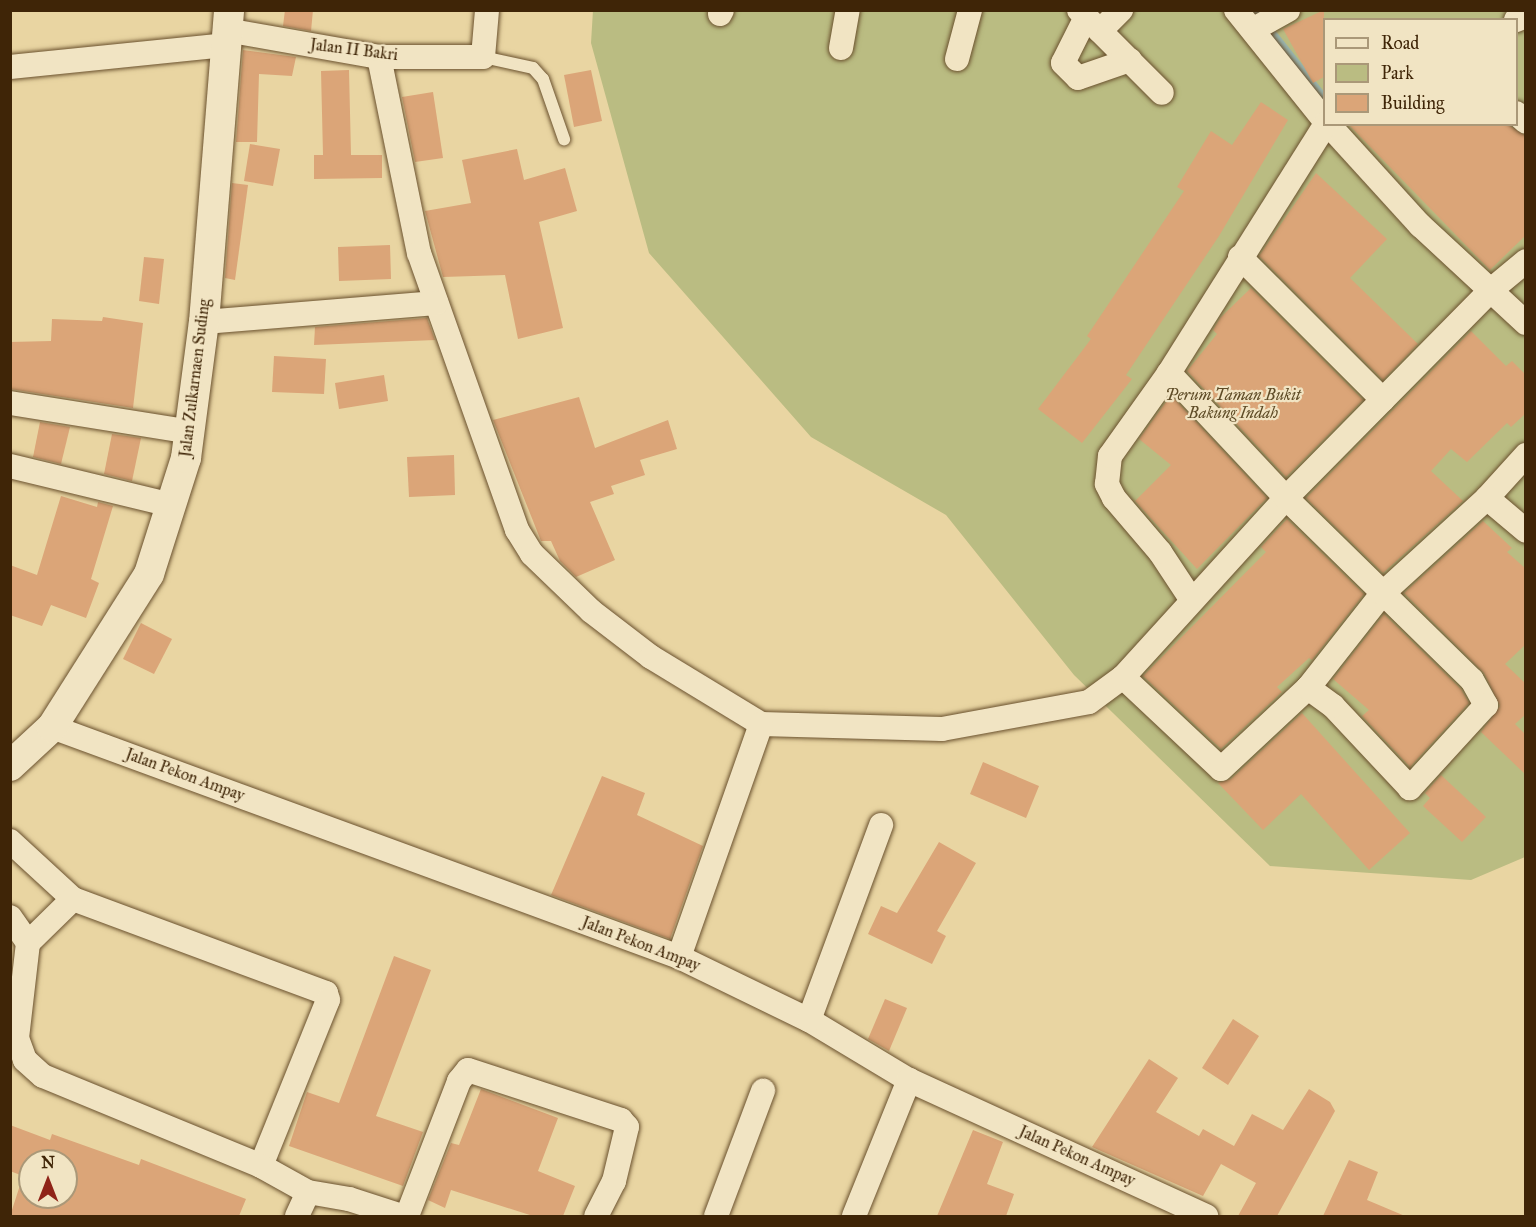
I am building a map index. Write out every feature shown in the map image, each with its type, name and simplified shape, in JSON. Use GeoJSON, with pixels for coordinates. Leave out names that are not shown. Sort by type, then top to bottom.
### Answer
{"type":"FeatureCollection","features":[{"type":"Feature","properties":{"kind":"street"},"geometry":{"type":"LineString","coordinates":[[483,57],[487,10]]}},
{"type":"Feature","properties":{"kind":"street"},"geometry":{"type":"LineString","coordinates":[[841,48],[848,10]]}},
{"type":"Feature","properties":{"kind":"street"},"geometry":{"type":"LineString","coordinates":[[957,59],[970,10]]}},
{"type":"Feature","properties":{"kind":"street"},"geometry":{"type":"LineString","coordinates":[[1120,10],[1088,20],[1063,63],[1078,78],[1130,60]]}},
{"type":"Feature","properties":{"kind":"street"},"geometry":{"type":"LineString","coordinates":[[1236,10],[1254,29],[1323,119]]}},
{"type":"Feature","properties":{"kind":"street"},"geometry":{"type":"LineString","coordinates":[[1254,29],[1288,10]]}},
{"type":"Feature","properties":{"kind":"street"},"geometry":{"type":"LineString","coordinates":[[1088,20],[1162,93]]}},
{"type":"Feature","properties":{"kind":"street","name":"Jalan II Bakri"},"geometry":{"type":"LineString","coordinates":[[10,67],[227,29],[379,57],[483,57]]}},
{"type":"Feature","properties":{"kind":"street","name":"Jalan Zulkarnaen Suding"},"geometry":{"type":"LineString","coordinates":[[10,766],[52,726],[149,574],[171,505],[191,432],[204,322],[227,29]]}},
{"type":"Feature","properties":{"kind":"street"},"geometry":{"type":"LineString","coordinates":[[379,57],[419,253],[505,499],[532,554],[591,611],[651,657],[761,724],[942,729],[1089,702],[1124,677],[1191,599],[1286,498],[1491,290],[1526,261]]}},
{"type":"Feature","properties":{"kind":"street"},"geometry":{"type":"LineString","coordinates":[[1191,599],[1107,484],[1110,456],[1169,373],[1324,126]]}},
{"type":"Feature","properties":{"kind":"street"},"geometry":{"type":"LineString","coordinates":[[1329,126],[1420,225],[1526,323]]}},
{"type":"Feature","properties":{"kind":"street"},"geometry":{"type":"LineString","coordinates":[[1240,257],[1383,400]]}},
{"type":"Feature","properties":{"kind":"street"},"geometry":{"type":"LineString","coordinates":[[204,322],[436,303]]}},
{"type":"Feature","properties":{"kind":"street"},"geometry":{"type":"LineString","coordinates":[[1169,373],[1286,498],[1479,688],[1485,711],[1410,788],[1333,706],[1308,688]]}},
{"type":"Feature","properties":{"kind":"street"},"geometry":{"type":"LineString","coordinates":[[10,403],[191,432]]}},
{"type":"Feature","properties":{"kind":"street"},"geometry":{"type":"LineString","coordinates":[[1124,677],[1221,769],[1308,688],[1382,594],[1487,498],[1526,455]]}},
{"type":"Feature","properties":{"kind":"street"},"geometry":{"type":"LineString","coordinates":[[10,466],[171,505]]}},
{"type":"Feature","properties":{"kind":"street"},"geometry":{"type":"LineString","coordinates":[[1487,498],[1526,531]]}},
{"type":"Feature","properties":{"kind":"street"},"geometry":{"type":"LineString","coordinates":[[680,957],[761,724]]}},
{"type":"Feature","properties":{"kind":"street","name":"Jalan Pekon Ampay"},"geometry":{"type":"LineString","coordinates":[[52,726],[680,957],[809,1020],[909,1080],[1206,1216]]}},
{"type":"Feature","properties":{"kind":"street"},"geometry":{"type":"LineString","coordinates":[[809,1020],[881,825]]}},
{"type":"Feature","properties":{"kind":"street"},"geometry":{"type":"LineString","coordinates":[[10,841],[19,864],[73,899],[326,993],[328,1000],[261,1166]]}},
{"type":"Feature","properties":{"kind":"street"},"geometry":{"type":"LineString","coordinates":[[73,899],[28,943],[17,1038],[25,1060],[43,1076],[261,1166],[308,1192],[349,1199],[405,1216],[459,1080],[468,1070],[621,1120],[627,1127],[614,1181],[596,1216]]}},
{"type":"Feature","properties":{"kind":"street"},"geometry":{"type":"LineString","coordinates":[[10,917],[28,943]]}},
{"type":"Feature","properties":{"kind":"street"},"geometry":{"type":"LineString","coordinates":[[854,1216],[909,1080]]}},
{"type":"Feature","properties":{"kind":"street"},"geometry":{"type":"LineString","coordinates":[[716,1216],[764,1091]]}},
{"type":"Feature","properties":{"kind":"street"},"geometry":{"type":"LineString","coordinates":[[297,1216],[308,1192]]}},
{"type":"Feature","properties":{"kind":"lane"},"geometry":{"type":"LineString","coordinates":[[483,57],[533,68],[543,79],[564,139]]}},
{"type":"Feature","properties":{"kind":"green space","name":"Perum Taman Bukit Bakung Indah"},"geometry":{"type":"Polygon","coordinates":[[[593,10],[1525,11],[1525,857],[1471,880],[1270,866],[1074,675],[946,515],[811,437],[649,253],[591,43],[593,10]]]}},
{"type":"Feature","properties":{"kind":"building"},"geometry":{"type":"Polygon","coordinates":[[[285,10],[313,10],[311,31],[283,26],[285,10]]]}},
{"type":"Feature","properties":{"kind":"building"},"geometry":{"type":"Polygon","coordinates":[[[1324,10],[1323,78],[1313,83],[1283,29],[1324,10]]]}},
{"type":"Feature","properties":{"kind":"building"},"geometry":{"type":"Polygon","coordinates":[[[243,50],[296,57],[292,76],[259,74],[257,142],[236,142],[243,50]]]}},
{"type":"Feature","properties":{"kind":"building"},"geometry":{"type":"Polygon","coordinates":[[[349,70],[351,155],[382,155],[382,178],[314,179],[314,155],[323,155],[321,71],[349,70]]]}},
{"type":"Feature","properties":{"kind":"building"},"geometry":{"type":"Polygon","coordinates":[[[591,70],[602,121],[574,127],[564,75],[591,70]]]}},
{"type":"Feature","properties":{"kind":"building"},"geometry":{"type":"Polygon","coordinates":[[[433,92],[443,158],[415,162],[402,97],[433,92]]]}},
{"type":"Feature","properties":{"kind":"building"},"geometry":{"type":"Polygon","coordinates":[[[1261,102],[1288,120],[1219,236],[1126,375],[1132,379],[1082,443],[1038,409],[1091,339],[1087,336],[1184,191],[1177,187],[1211,131],[1232,145],[1261,102]]]}},
{"type":"Feature","properties":{"kind":"building"},"geometry":{"type":"Polygon","coordinates":[[[1350,126],[1510,126],[1526,136],[1526,235],[1490,270],[1350,126]]]}},
{"type":"Feature","properties":{"kind":"building"},"geometry":{"type":"Polygon","coordinates":[[[250,144],[280,149],[273,186],[244,181],[250,144]]]}},
{"type":"Feature","properties":{"kind":"building"},"geometry":{"type":"Polygon","coordinates":[[[517,149],[524,180],[565,168],[577,211],[539,222],[563,328],[518,339],[505,275],[443,277],[425,211],[471,203],[462,160],[517,149]]]}},
{"type":"Feature","properties":{"kind":"building"},"geometry":{"type":"Polygon","coordinates":[[[1316,173],[1387,239],[1350,278],[1418,344],[1383,380],[1259,256],[1316,173]]]}},
{"type":"Feature","properties":{"kind":"building"},"geometry":{"type":"Polygon","coordinates":[[[232,183],[248,185],[235,280],[225,278],[232,183]]]}},
{"type":"Feature","properties":{"kind":"building"},"geometry":{"type":"Polygon","coordinates":[[[390,245],[391,279],[339,281],[338,247],[390,245]]]}},
{"type":"Feature","properties":{"kind":"building"},"geometry":{"type":"Polygon","coordinates":[[[144,257],[164,259],[159,304],[139,301],[144,257]]]}},
{"type":"Feature","properties":{"kind":"building"},"geometry":{"type":"Polygon","coordinates":[[[1251,288],[1363,400],[1286,477],[1187,371],[1217,334],[1213,330],[1220,318],[1251,288]]]}},
{"type":"Feature","properties":{"kind":"building"},"geometry":{"type":"Polygon","coordinates":[[[103,317],[143,323],[133,408],[10,389],[10,342],[51,341],[52,319],[102,321],[103,317]]]}},
{"type":"Feature","properties":{"kind":"building"},"geometry":{"type":"Polygon","coordinates":[[[427,318],[435,340],[314,345],[315,327],[427,318]]]}},
{"type":"Feature","properties":{"kind":"building"},"geometry":{"type":"Polygon","coordinates":[[[1471,331],[1506,366],[1512,361],[1526,375],[1526,413],[1511,427],[1507,423],[1467,462],[1451,449],[1431,471],[1463,501],[1383,573],[1306,498],[1471,331]]]}},
{"type":"Feature","properties":{"kind":"building"},"geometry":{"type":"Polygon","coordinates":[[[274,356],[326,359],[324,394],[272,392],[274,356]]]}},
{"type":"Feature","properties":{"kind":"building"},"geometry":{"type":"Polygon","coordinates":[[[384,375],[388,401],[339,409],[335,383],[384,375]]]}},
{"type":"Feature","properties":{"kind":"building"},"geometry":{"type":"Polygon","coordinates":[[[1171,395],[1267,498],[1197,569],[1135,501],[1171,465],[1139,439],[1171,395]]]}},
{"type":"Feature","properties":{"kind":"building"},"geometry":{"type":"Polygon","coordinates":[[[579,397],[595,448],[668,420],[677,449],[640,460],[645,475],[611,486],[614,494],[590,502],[615,560],[576,577],[560,561],[551,541],[541,541],[493,420],[579,397]]]}},
{"type":"Feature","properties":{"kind":"building"},"geometry":{"type":"Polygon","coordinates":[[[40,422],[70,427],[61,464],[33,457],[40,422]]]}},
{"type":"Feature","properties":{"kind":"building"},"geometry":{"type":"Polygon","coordinates":[[[112,434],[141,438],[132,481],[104,474],[112,434]]]}},
{"type":"Feature","properties":{"kind":"building"},"geometry":{"type":"Polygon","coordinates":[[[454,455],[455,495],[409,497],[407,457],[454,455]]]}},
{"type":"Feature","properties":{"kind":"building"},"geometry":{"type":"Polygon","coordinates":[[[61,496],[97,507],[98,502],[113,506],[91,579],[99,583],[86,618],[51,605],[42,626],[10,615],[10,565],[37,575],[61,496]]]}},
{"type":"Feature","properties":{"kind":"building"},"geometry":{"type":"Polygon","coordinates":[[[1287,519],[1364,594],[1312,660],[1309,658],[1277,687],[1282,692],[1221,749],[1143,676],[1266,552],[1261,547],[1287,519]]]}},
{"type":"Feature","properties":{"kind":"building"},"geometry":{"type":"Polygon","coordinates":[[[1483,521],[1512,548],[1507,552],[1526,569],[1526,644],[1505,664],[1526,684],[1526,714],[1515,724],[1526,735],[1526,775],[1481,732],[1500,706],[1484,673],[1404,593],[1483,521]]]}},
{"type":"Feature","properties":{"kind":"building"},"geometry":{"type":"Polygon","coordinates":[[[1384,614],[1461,689],[1469,703],[1410,767],[1362,716],[1369,710],[1333,679],[1384,614]]]}},
{"type":"Feature","properties":{"kind":"building"},"geometry":{"type":"Polygon","coordinates":[[[141,623],[172,639],[154,674],[123,659],[141,623]]]}},
{"type":"Feature","properties":{"kind":"building"},"geometry":{"type":"Polygon","coordinates":[[[1302,713],[1410,833],[1369,870],[1301,794],[1263,830],[1218,783],[1231,779],[1302,713]]]}},
{"type":"Feature","properties":{"kind":"building"},"geometry":{"type":"Polygon","coordinates":[[[983,762],[1039,786],[1026,818],[970,794],[983,762]]]}},
{"type":"Feature","properties":{"kind":"building"},"geometry":{"type":"Polygon","coordinates":[[[1441,775],[1486,817],[1462,842],[1423,806],[1430,798],[1425,793],[1441,775]]]}},
{"type":"Feature","properties":{"kind":"building"},"geometry":{"type":"Polygon","coordinates":[[[602,776],[645,793],[637,815],[703,846],[670,939],[551,895],[602,776]]]}},
{"type":"Feature","properties":{"kind":"building"},"geometry":{"type":"Polygon","coordinates":[[[939,842],[976,863],[937,931],[946,936],[932,964],[868,934],[881,906],[897,913],[939,842]]]}},
{"type":"Feature","properties":{"kind":"building"},"geometry":{"type":"Polygon","coordinates":[[[394,956],[431,970],[376,1116],[423,1132],[403,1186],[289,1146],[307,1092],[339,1103],[394,956]]]}},
{"type":"Feature","properties":{"kind":"building"},"geometry":{"type":"Polygon","coordinates":[[[885,999],[907,1008],[889,1051],[868,1039],[885,999]]]}},
{"type":"Feature","properties":{"kind":"building"},"geometry":{"type":"Polygon","coordinates":[[[1233,1019],[1259,1036],[1228,1085],[1202,1068],[1233,1019]]]}},
{"type":"Feature","properties":{"kind":"building"},"geometry":{"type":"Polygon","coordinates":[[[1149,1059],[1178,1078],[1156,1112],[1199,1136],[1203,1129],[1234,1146],[1252,1114],[1283,1130],[1309,1089],[1330,1102],[1335,1111],[1277,1216],[1238,1216],[1256,1183],[1221,1164],[1203,1196],[1092,1147],[1149,1059]]]}},
{"type":"Feature","properties":{"kind":"building"},"geometry":{"type":"Polygon","coordinates":[[[481,1089],[558,1118],[538,1171],[575,1186],[563,1216],[533,1216],[451,1190],[445,1208],[428,1200],[451,1143],[459,1145],[481,1089]]]}},
{"type":"Feature","properties":{"kind":"building"},"geometry":{"type":"Polygon","coordinates":[[[10,1125],[50,1140],[52,1134],[139,1165],[141,1159],[246,1199],[239,1216],[10,1216],[18,1191],[18,1209],[78,1209],[78,1149],[18,1149],[18,1174],[10,1171],[10,1125]]]}},
{"type":"Feature","properties":{"kind":"building"},"geometry":{"type":"Polygon","coordinates":[[[973,1130],[1003,1142],[987,1184],[1014,1194],[1006,1216],[937,1216],[973,1130]]]}},
{"type":"Feature","properties":{"kind":"building"},"geometry":{"type":"Polygon","coordinates":[[[1349,1160],[1378,1172],[1367,1200],[1405,1216],[1323,1216],[1349,1160]]]}},
{"type":"Feature","properties":{"kind":"waterway"},"geometry":{"type":"LineString","coordinates":[[1254,10],[1323,97]]}}]}
